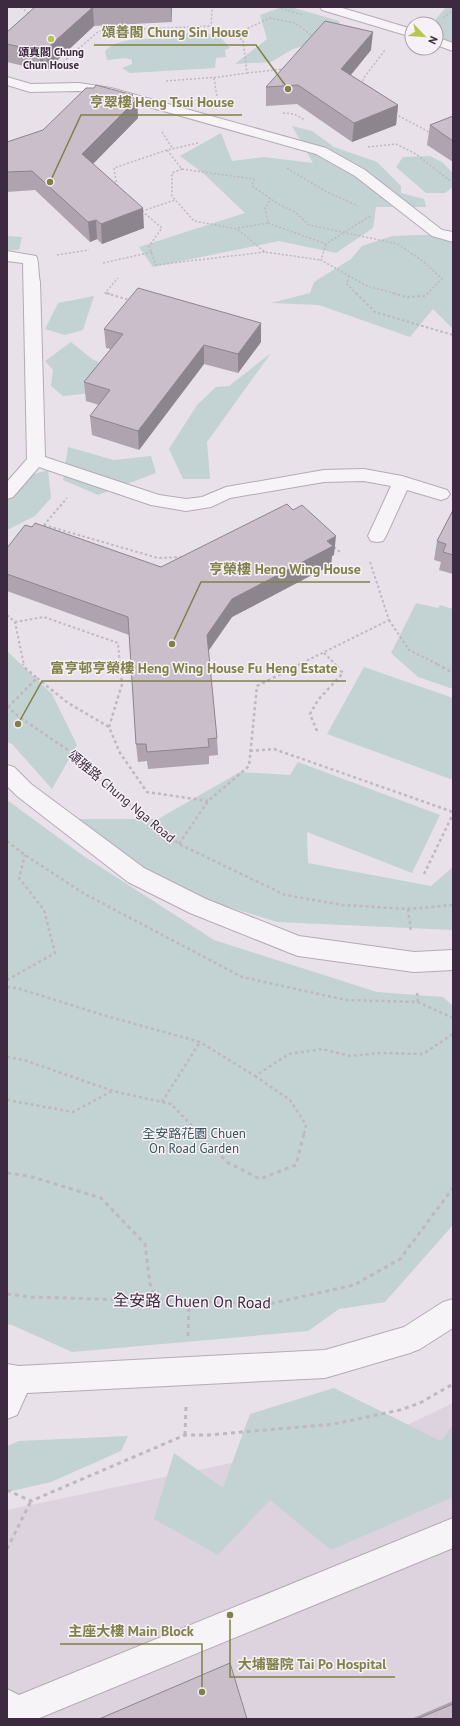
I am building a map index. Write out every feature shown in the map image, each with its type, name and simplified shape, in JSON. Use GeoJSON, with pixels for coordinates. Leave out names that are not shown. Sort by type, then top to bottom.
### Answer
{"type":"FeatureCollection","features":[{"type":"Feature","properties":{"kind":"street"},"geometry":{"type":"LineString","coordinates":[[326,7],[404,31]]}},
{"type":"Feature","properties":{"kind":"street"},"geometry":{"type":"LineString","coordinates":[[8,83],[30,88],[79,87],[111,92],[321,151],[360,173],[437,233],[453,237]]}},
{"type":"Feature","properties":{"kind":"street"},"geometry":{"type":"LineString","coordinates":[[7,256],[31,259],[30,272],[32,282],[36,460],[7,493]]}},
{"type":"Feature","properties":{"kind":"street"},"geometry":{"type":"LineString","coordinates":[[36,460],[157,501],[186,506],[205,503],[226,493],[324,476],[364,475],[402,482],[441,494]]}},
{"type":"Feature","properties":{"kind":"street"},"geometry":{"type":"LineString","coordinates":[[377,536],[402,482]]}},
{"type":"Feature","properties":{"kind":"street"},"geometry":{"type":"LineString","coordinates":[[7,773],[24,790],[136,875],[198,906],[298,946],[414,962],[453,960]]}},
{"type":"Feature","properties":{"kind":"street"},"geometry":{"type":"LineString","coordinates":[[7,1405],[13,1379],[325,1364],[410,1339],[453,1312]]}},
{"type":"Feature","properties":{"kind":"street"},"geometry":{"type":"LineString","coordinates":[[7,1705],[16,1712],[453,1533]]}},
{"type":"Feature","properties":{"kind":"path"},"geometry":{"type":"LineString","coordinates":[[22,7],[32,18]]}},
{"type":"Feature","properties":{"kind":"path"},"geometry":{"type":"LineString","coordinates":[[211,26],[212,10],[214,7]]}},
{"type":"Feature","properties":{"kind":"path"},"geometry":{"type":"LineString","coordinates":[[233,36],[270,18],[295,23],[315,38]]}},
{"type":"Feature","properties":{"kind":"path"},"geometry":{"type":"LineString","coordinates":[[60,65],[99,31],[211,26],[243,40],[247,73]]}},
{"type":"Feature","properties":{"kind":"path"},"geometry":{"type":"LineString","coordinates":[[364,86],[362,79],[385,50]]}},
{"type":"Feature","properties":{"kind":"path"},"geometry":{"type":"LineString","coordinates":[[218,77],[285,69]]}},
{"type":"Feature","properties":{"kind":"path"},"geometry":{"type":"LineString","coordinates":[[121,190],[116,185],[114,168],[168,150],[210,140],[223,124],[214,78]]}},
{"type":"Feature","properties":{"kind":"path"},"geometry":{"type":"LineString","coordinates":[[395,114],[430,133],[436,131]]}},
{"type":"Feature","properties":{"kind":"path"},"geometry":{"type":"LineString","coordinates":[[168,150],[182,169]]}},
{"type":"Feature","properties":{"kind":"path"},"geometry":{"type":"LineString","coordinates":[[282,166],[325,191],[360,207]]}},
{"type":"Feature","properties":{"kind":"path"},"geometry":{"type":"LineString","coordinates":[[137,206],[162,228],[149,246],[156,265],[265,252],[321,260],[367,286],[406,297],[425,296],[442,279],[424,262],[398,244],[309,225],[294,212],[252,186],[254,179],[182,169],[172,173],[172,196],[194,221],[237,228],[268,223],[326,244]]}},
{"type":"Feature","properties":{"kind":"path"},"geometry":{"type":"LineString","coordinates":[[268,223],[265,208],[271,199]]}},
{"type":"Feature","properties":{"kind":"path"},"geometry":{"type":"LineString","coordinates":[[142,211],[175,200]]}},
{"type":"Feature","properties":{"kind":"path"},"geometry":{"type":"LineString","coordinates":[[321,260],[326,244],[374,213]]}},
{"type":"Feature","properties":{"kind":"path"},"geometry":{"type":"LineString","coordinates":[[237,228],[265,252]]}},
{"type":"Feature","properties":{"kind":"path"},"geometry":{"type":"LineString","coordinates":[[31,259],[89,250]]}},
{"type":"Feature","properties":{"kind":"path"},"geometry":{"type":"LineString","coordinates":[[103,263],[152,252]]}},
{"type":"Feature","properties":{"kind":"path"},"geometry":{"type":"LineString","coordinates":[[349,276],[347,284],[375,312],[453,335]]}},
{"type":"Feature","properties":{"kind":"path"},"geometry":{"type":"LineString","coordinates":[[118,278],[105,293],[135,302]]}},
{"type":"Feature","properties":{"kind":"path"},"geometry":{"type":"LineString","coordinates":[[38,527],[44,525],[72,492]]}},
{"type":"Feature","properties":{"kind":"path"},"geometry":{"type":"LineString","coordinates":[[44,525],[158,558],[184,557]]}},
{"type":"Feature","properties":{"kind":"path"},"geometry":{"type":"LineString","coordinates":[[329,543],[341,553]]}},
{"type":"Feature","properties":{"kind":"path"},"geometry":{"type":"LineString","coordinates":[[370,561],[389,620],[409,650],[453,673]]}},
{"type":"Feature","properties":{"kind":"path"},"geometry":{"type":"LineString","coordinates":[[7,614],[15,622],[24,667],[68,703],[109,727],[120,753],[147,792],[208,802]]}},
{"type":"Feature","properties":{"kind":"path"},"geometry":{"type":"LineString","coordinates":[[15,622],[44,618],[118,643],[122,684],[109,727]]}},
{"type":"Feature","properties":{"kind":"path"},"geometry":{"type":"LineString","coordinates":[[179,844],[208,802],[249,766],[257,686],[389,620]]}},
{"type":"Feature","properties":{"kind":"path"},"geometry":{"type":"LineString","coordinates":[[317,731],[310,714],[318,700],[343,673],[324,653]]}},
{"type":"Feature","properties":{"kind":"path"},"geometry":{"type":"LineString","coordinates":[[8,706],[37,678]]}},
{"type":"Feature","properties":{"kind":"path","name":"頌雅路 Chung Nga Road"},"geometry":{"type":"LineString","coordinates":[[8,706],[19,717],[71,752],[118,795],[179,844],[285,895],[350,906],[408,909],[435,908],[453,905]]}},
{"type":"Feature","properties":{"kind":"path"},"geometry":{"type":"LineString","coordinates":[[250,751],[274,749],[453,813],[424,874]]}},
{"type":"Feature","properties":{"kind":"path"},"geometry":{"type":"LineString","coordinates":[[7,841],[25,855],[84,893],[242,977],[346,1000],[418,1002],[453,1018]]}},
{"type":"Feature","properties":{"kind":"path"},"geometry":{"type":"LineString","coordinates":[[7,980],[55,953],[44,910],[19,878],[25,855]]}},
{"type":"Feature","properties":{"kind":"path"},"geometry":{"type":"LineString","coordinates":[[7,987],[17,988],[103,1015],[200,1042],[255,1076],[290,1100],[306,1125],[296,1165],[260,1179],[227,1162],[171,1104],[113,1091],[24,1060],[7,1057]]}},
{"type":"Feature","properties":{"kind":"path"},"geometry":{"type":"LineString","coordinates":[[255,1076],[289,1054],[322,1049],[350,1056],[423,1054],[453,1034]]}},
{"type":"Feature","properties":{"kind":"path"},"geometry":{"type":"LineString","coordinates":[[162,1102],[200,1042]]}},
{"type":"Feature","properties":{"kind":"path"},"geometry":{"type":"LineString","coordinates":[[7,1100],[73,1112],[113,1091]]}},
{"type":"Feature","properties":{"kind":"path"},"geometry":{"type":"LineString","coordinates":[[7,1172],[28,1176],[101,1198],[145,1244],[150,1284],[158,1302]]}},
{"type":"Feature","properties":{"kind":"path","name":"全安路 Chuen On Road"},"geometry":{"type":"LineString","coordinates":[[7,1294],[30,1297],[158,1302],[268,1304],[354,1285],[400,1259],[453,1188]]}},
{"type":"Feature","properties":{"kind":"path"},"geometry":{"type":"LineString","coordinates":[[7,1549],[31,1501],[185,1435],[209,1435],[334,1424],[400,1410],[420,1403],[453,1384]]}},
{"type":"Feature","properties":{"kind":"path"},"geometry":{"type":"LineString","coordinates":[[7,1490],[31,1501]]}},
{"type":"Feature","properties":{"kind":"shaded area"},"geometry":{"type":"Polygon","coordinates":[[[453,1403],[453,1719],[7,1719],[7,1510],[403,1427],[453,1403]]]}},
{"type":"Feature","properties":{"kind":"green space"},"geometry":{"type":"Polygon","coordinates":[[[282,7],[291,7],[339,21],[343,35],[293,49],[271,62],[235,64],[267,39],[260,15],[282,7]]]}},
{"type":"Feature","properties":{"kind":"green space"},"geometry":{"type":"Polygon","coordinates":[[[446,7],[453,7],[453,45],[444,39],[444,16],[439,16],[446,7]]]}},
{"type":"Feature","properties":{"kind":"green space"},"geometry":{"type":"Polygon","coordinates":[[[203,32],[220,37],[230,48],[225,50],[226,57],[216,58],[215,68],[130,73],[122,68],[132,64],[132,60],[126,58],[107,60],[105,51],[112,46],[127,40],[171,39],[174,35],[203,32]]]}},
{"type":"Feature","properties":{"kind":"green space"},"geometry":{"type":"Polygon","coordinates":[[[292,126],[312,131],[334,147],[377,162],[401,186],[401,193],[424,199],[426,207],[376,207],[373,228],[336,253],[279,241],[153,267],[139,247],[245,213],[203,173],[180,156],[221,133],[232,161],[264,157],[313,163],[292,126]]]}},
{"type":"Feature","properties":{"kind":"green space"},"geometry":{"type":"Polygon","coordinates":[[[430,156],[442,162],[453,173],[453,187],[445,193],[426,193],[396,167],[403,157],[430,156]]]}},
{"type":"Feature","properties":{"kind":"green space"},"geometry":{"type":"Polygon","coordinates":[[[453,234],[453,329],[433,309],[410,337],[319,305],[271,303],[310,293],[314,282],[351,259],[362,246],[392,236],[453,234]]]}},
{"type":"Feature","properties":{"kind":"green space"},"geometry":{"type":"Polygon","coordinates":[[[7,236],[22,237],[19,250],[7,250],[7,236]]]}},
{"type":"Feature","properties":{"kind":"green space"},"geometry":{"type":"Polygon","coordinates":[[[94,296],[83,330],[65,335],[45,329],[58,303],[94,296]]]}},
{"type":"Feature","properties":{"kind":"green space"},"geometry":{"type":"Polygon","coordinates":[[[71,342],[92,359],[121,372],[101,392],[63,396],[51,386],[53,370],[45,361],[71,342]]]}},
{"type":"Feature","properties":{"kind":"green space"},"geometry":{"type":"Polygon","coordinates":[[[271,353],[207,442],[210,479],[183,479],[169,449],[197,405],[216,387],[229,386],[271,353]]]}},
{"type":"Feature","properties":{"kind":"green space"},"geometry":{"type":"Polygon","coordinates":[[[68,447],[114,460],[151,456],[156,473],[98,495],[63,480],[68,447]]]}},
{"type":"Feature","properties":{"kind":"green space"},"geometry":{"type":"Polygon","coordinates":[[[48,470],[51,498],[35,516],[7,530],[7,482],[48,470]]]}},
{"type":"Feature","properties":{"kind":"green space"},"geometry":{"type":"Polygon","coordinates":[[[416,603],[438,608],[440,605],[453,609],[453,689],[418,677],[391,653],[416,603]]]}},
{"type":"Feature","properties":{"kind":"green space"},"geometry":{"type":"Polygon","coordinates":[[[7,651],[52,694],[77,745],[52,789],[12,744],[7,742],[7,651]]]}},
{"type":"Feature","properties":{"kind":"green space"},"geometry":{"type":"Polygon","coordinates":[[[364,667],[453,698],[453,780],[327,734],[364,667]]]}},
{"type":"Feature","properties":{"kind":"green space"},"geometry":{"type":"Polygon","coordinates":[[[298,762],[440,815],[412,873],[307,832],[308,863],[431,886],[453,867],[453,930],[277,922],[190,895],[127,859],[70,819],[158,819],[240,772],[290,775],[298,762]]]}},
{"type":"Feature","properties":{"kind":"green space","name":"全安路花園 Chuen On Road Garden"},"geometry":{"type":"Polygon","coordinates":[[[7,800],[85,857],[214,940],[377,992],[443,997],[453,1006],[453,1225],[385,1302],[339,1309],[308,1331],[72,1352],[7,1324],[7,800]]]}},
{"type":"Feature","properties":{"kind":"green space"},"geometry":{"type":"Polygon","coordinates":[[[334,1388],[441,1441],[453,1425],[453,1497],[331,1550],[270,1500],[218,1555],[154,1519],[174,1453],[223,1488],[250,1414],[334,1388]]]}},
{"type":"Feature","properties":{"kind":"green space"},"geometry":{"type":"Polygon","coordinates":[[[128,1436],[121,1451],[51,1482],[7,1492],[7,1446],[19,1441],[128,1436]]]}},
{"type":"Feature","properties":{"kind":"building"},"geometry":{"type":"Polygon","coordinates":[[[35,7],[93,7],[45,50],[42,49],[39,51],[7,44],[7,32],[35,7]]]}},
{"type":"Feature","properties":{"kind":"building"},"geometry":{"type":"Polygon","coordinates":[[[325,21],[373,32],[341,69],[398,105],[354,123],[298,85],[266,87],[325,21]]]}},
{"type":"Feature","properties":{"kind":"building"},"geometry":{"type":"Polygon","coordinates":[[[96,85],[133,95],[130,97],[137,99],[82,154],[143,208],[101,224],[96,220],[88,222],[32,171],[7,172],[7,142],[43,130],[86,88],[94,88],[96,85]]]}},
{"type":"Feature","properties":{"kind":"building"},"geometry":{"type":"Polygon","coordinates":[[[453,116],[453,141],[430,125],[453,116]]]}},
{"type":"Feature","properties":{"kind":"building"},"geometry":{"type":"Polygon","coordinates":[[[138,288],[261,323],[238,354],[204,345],[138,431],[90,416],[110,390],[84,382],[123,334],[104,329],[138,288]]]}},
{"type":"Feature","properties":{"kind":"building"},"geometry":{"type":"Polygon","coordinates":[[[287,504],[293,510],[302,505],[336,536],[327,541],[333,546],[232,599],[207,635],[217,738],[208,739],[209,747],[147,752],[146,744],[136,744],[128,617],[7,574],[7,548],[25,525],[32,527],[35,523],[161,567],[287,504]]]}},
{"type":"Feature","properties":{"kind":"building"},"geometry":{"type":"Polygon","coordinates":[[[453,510],[453,555],[443,552],[446,544],[437,541],[453,510]]]}},
{"type":"Feature","properties":{"kind":"building"},"geometry":{"type":"Polygon","coordinates":[[[230,1663],[247,1719],[99,1719],[230,1663]]]}},
{"type":"Feature","properties":{"kind":"building"},"geometry":{"type":"Polygon","coordinates":[[[453,1704],[453,1719],[417,1719],[453,1704]]]}},
{"type":"Feature","properties":{"kind":"place","name":"頌真閣 Chung Chun House"},"geometry":{"type":"Point","coordinates":[51,39]}},
{"type":"Feature","properties":{"kind":"place","name":"頌善閣 Chung Sin House"},"geometry":{"type":"Point","coordinates":[288,89]}},
{"type":"Feature","properties":{"kind":"place","name":"亨翠樓 Heng Tsui House"},"geometry":{"type":"Point","coordinates":[50,182]}},
{"type":"Feature","properties":{"kind":"place","name":"亨榮樓 Heng Wing House"},"geometry":{"type":"Point","coordinates":[172,644]}},
{"type":"Feature","properties":{"kind":"place","name":"富亨邨亨榮樓 Heng Wing House Fu Heng Estate"},"geometry":{"type":"Point","coordinates":[18,724]}},
{"type":"Feature","properties":{"kind":"place","name":"大埔醫院 Tai Po Hospital"},"geometry":{"type":"Point","coordinates":[230,1615]}},
{"type":"Feature","properties":{"kind":"place","name":"主座大樓 Main Block"},"geometry":{"type":"Point","coordinates":[202,1692]}}]}
